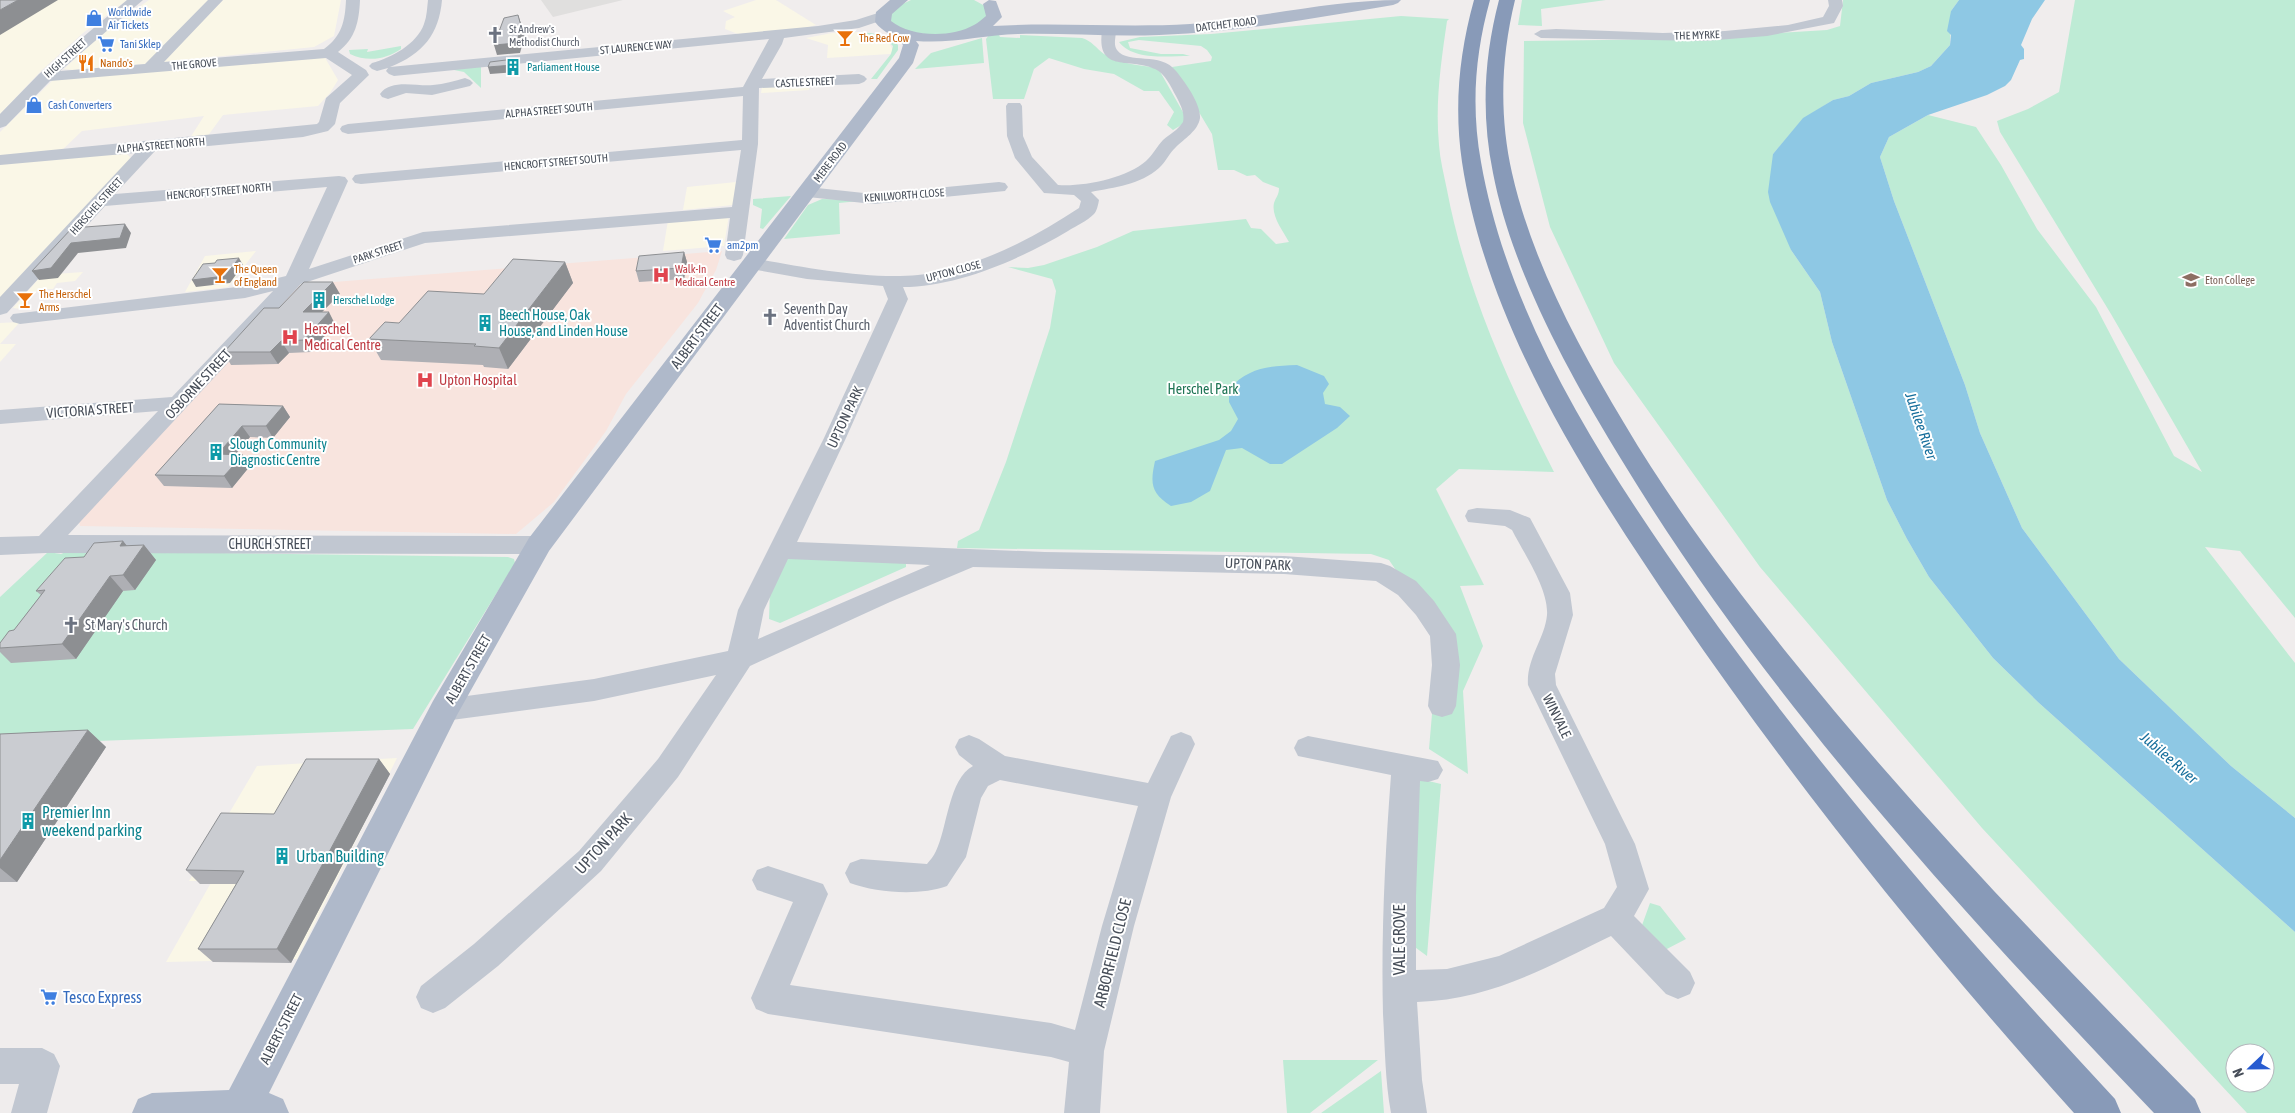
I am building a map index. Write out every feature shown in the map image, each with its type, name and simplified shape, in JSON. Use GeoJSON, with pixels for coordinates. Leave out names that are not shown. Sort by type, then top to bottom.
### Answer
{"type":"FeatureCollection","features":[{"type":"Feature","properties":{"kind":"highway"},"geometry":{"type":"LineString","coordinates":[[1482,0],[1474,26],[1466,70],[1467,126],[1476,184],[1485,222],[1508,288],[1524,328],[1568,417],[1635,528],[1776,729],[1903,889],[2096,1108]]}},
{"type":"Feature","properties":{"kind":"highway"},"geometry":{"type":"LineString","coordinates":[[1507,0],[1497,38],[1493,86],[1501,169],[1527,253],[1553,316],[1614,427],[1687,542],[1800,692],[1953,872],[2039,967],[2174,1106]]}},
{"type":"Feature","properties":{"kind":"main road","name":"DATCHET ROAD"},"geometry":{"type":"LineString","coordinates":[[963,34],[1002,30],[1109,31],[1203,27],[1388,1]]}},
{"type":"Feature","properties":{"kind":"main road","name":"DATCHET ROAD"},"geometry":{"type":"LineString","coordinates":[[988,2],[1022,21],[1058,30]]}},
{"type":"Feature","properties":{"kind":"main road"},"geometry":{"type":"LineString","coordinates":[[907,60],[932,45],[986,25],[994,17],[988,2]]}},
{"type":"Feature","properties":{"kind":"main road"},"geometry":{"type":"LineString","coordinates":[[889,5],[882,22],[887,28],[900,34],[928,38],[963,34]]}},
{"type":"Feature","properties":{"kind":"main road"},"geometry":{"type":"LineString","coordinates":[[900,34],[911,45],[907,60]]}},
{"type":"Feature","properties":{"kind":"main road","name":"MERE ROAD"},"geometry":{"type":"LineString","coordinates":[[743,260],[808,192],[907,60]]}},
{"type":"Feature","properties":{"kind":"main road","name":"ALBERT STREET"},"geometry":{"type":"LineString","coordinates":[[249,1112],[444,710],[539,545],[743,260]]}},
{"type":"Feature","properties":{"kind":"main road"},"geometry":{"type":"LineString","coordinates":[[152,1113],[249,1112]]}},
{"type":"Feature","properties":{"kind":"street","name":"HIGH STREET"},"geometry":{"type":"LineString","coordinates":[[0,123],[44,77],[92,33],[136,0]]}},
{"type":"Feature","properties":{"kind":"street"},"geometry":{"type":"LineString","coordinates":[[150,69],[216,0]]}},
{"type":"Feature","properties":{"kind":"street"},"geometry":{"type":"LineString","coordinates":[[328,53],[342,43],[348,34],[353,0]]}},
{"type":"Feature","properties":{"kind":"street"},"geometry":{"type":"LineString","coordinates":[[328,53],[337,57],[348,68],[375,71],[409,50],[430,28],[435,0]]}},
{"type":"Feature","properties":{"kind":"street","name":"THE MYRKE"},"geometry":{"type":"LineString","coordinates":[[1541,34],[1560,32],[1663,37],[1797,29],[1828,20],[1836,6],[1835,0]]}},
{"type":"Feature","properties":{"kind":"street","name":"ST LAURENCE WAY"},"geometry":{"type":"LineString","coordinates":[[375,71],[818,30],[859,24],[889,5]]}},
{"type":"Feature","properties":{"kind":"street","name":"ST LAURENCE WAY"},"geometry":{"type":"LineString","coordinates":[[818,30],[860,30],[900,34]]}},
{"type":"Feature","properties":{"kind":"street"},"geometry":{"type":"LineString","coordinates":[[1014,106],[1015,136],[1024,158],[1050,189],[1070,192],[1080,191],[1097,185],[1114,183],[1149,168],[1168,145],[1180,136],[1192,119],[1191,109],[1167,68],[1155,64],[1127,61],[1112,54],[1107,46],[1109,31]]}},
{"type":"Feature","properties":{"kind":"street"},"geometry":{"type":"LineString","coordinates":[[751,88],[775,44],[776,34]]}},
{"type":"Feature","properties":{"kind":"street","name":"THE GROVE"},"geometry":{"type":"LineString","coordinates":[[44,77],[328,53]]}},
{"type":"Feature","properties":{"kind":"street","name":"ALPHA STREET NORTH"},"geometry":{"type":"LineString","coordinates":[[0,160],[303,132],[322,128],[327,124],[330,110],[375,71]]}},
{"type":"Feature","properties":{"kind":"street","name":"CASTLE STREET"},"geometry":{"type":"LineString","coordinates":[[751,88],[859,79]]}},
{"type":"Feature","properties":{"kind":"street"},"geometry":{"type":"LineString","coordinates":[[388,94],[405,88],[469,93]]}},
{"type":"Feature","properties":{"kind":"street","name":"ALPHA STREET SOUTH"},"geometry":{"type":"LineString","coordinates":[[348,128],[469,93],[751,88]]}},
{"type":"Feature","properties":{"kind":"street","name":"ALBERT STREET"},"geometry":{"type":"LineString","coordinates":[[743,260],[741,212],[750,144],[751,88]]}},
{"type":"Feature","properties":{"kind":"street","name":"HENCROFT STREET SOUTH"},"geometry":{"type":"LineString","coordinates":[[361,179],[750,144]]}},
{"type":"Feature","properties":{"kind":"street","name":"HERSCHEL STREET"},"geometry":{"type":"LineString","coordinates":[[0,310],[150,146]]}},
{"type":"Feature","properties":{"kind":"street","name":"HENCROFT STREET NORTH"},"geometry":{"type":"LineString","coordinates":[[100,201],[339,181]]}},
{"type":"Feature","properties":{"kind":"street","name":"OSBORNE STREET"},"geometry":{"type":"LineString","coordinates":[[46,544],[294,280],[339,181]]}},
{"type":"Feature","properties":{"kind":"street","name":"KENILWORTH CLOSE"},"geometry":{"type":"LineString","coordinates":[[808,192],[873,199],[999,187]]}},
{"type":"Feature","properties":{"kind":"street","name":"UPTON CLOSE"},"geometry":{"type":"LineString","coordinates":[[743,260],[820,276],[890,281],[922,280],[955,273],[997,258],[1060,230],[1087,211],[1090,200],[1080,191]]}},
{"type":"Feature","properties":{"kind":"street","name":"PARK STREET"},"geometry":{"type":"LineString","coordinates":[[20,318],[245,292],[294,280],[423,238],[741,212]]}},
{"type":"Feature","properties":{"kind":"street","name":"UPTON PARK"},"geometry":{"type":"LineString","coordinates":[[433,997],[486,955],[590,861],[668,768],[719,693],[740,659],[751,610],[839,429],[898,299],[890,281]]}},
{"type":"Feature","properties":{"kind":"street","name":"VICTORIA STREET"},"geometry":{"type":"LineString","coordinates":[[0,417],[179,403]]}},
{"type":"Feature","properties":{"kind":"street","name":"WINVALE"},"geometry":{"type":"LineString","coordinates":[[1476,516],[1510,518],[1521,524],[1557,594],[1560,615],[1541,674],[1542,685],[1620,844],[1633,889],[1615,918]]}},
{"type":"Feature","properties":{"kind":"street","name":"CHURCH STREET"},"geometry":{"type":"LineString","coordinates":[[0,546],[46,544],[539,545]]}},
{"type":"Feature","properties":{"kind":"street","name":"UPTON PARK"},"geometry":{"type":"LineString","coordinates":[[779,550],[973,558],[1275,564],[1381,572],[1406,588],[1426,608],[1443,634],[1446,665],[1442,706]]}},
{"type":"Feature","properties":{"kind":"street","name":"UPTON PARK"},"geometry":{"type":"LineString","coordinates":[[740,659],[881,594],[973,558]]}},
{"type":"Feature","properties":{"kind":"street"},"geometry":{"type":"LineString","coordinates":[[444,710],[594,690],[740,659]]}},
{"type":"Feature","properties":{"kind":"street","name":"ARBORFIELD CLOSE"},"geometry":{"type":"LineString","coordinates":[[1082,1113],[1087,1051],[1118,926],[1156,797],[1181,744]]}},
{"type":"Feature","properties":{"kind":"street"},"geometry":{"type":"LineString","coordinates":[[969,747],[998,767],[1156,797]]}},
{"type":"Feature","properties":{"kind":"street","name":"VALE GROVE"},"geometry":{"type":"LineString","coordinates":[[1308,748],[1417,768],[1398,896],[1399,986],[1404,1092],[1409,1113]]}},
{"type":"Feature","properties":{"kind":"street"},"geometry":{"type":"LineString","coordinates":[[861,873],[921,879],[936,876],[950,857],[970,790],[978,777],[998,767]]}},
{"type":"Feature","properties":{"kind":"street"},"geometry":{"type":"LineString","coordinates":[[768,880],[812,894],[768,998],[1051,1040],[1087,1051]]}},
{"type":"Feature","properties":{"kind":"street"},"geometry":{"type":"LineString","coordinates":[[1399,986],[1447,985],[1503,971],[1615,918],[1678,984]]}},
{"type":"Feature","properties":{"kind":"street"},"geometry":{"type":"LineString","coordinates":[[0,1066],[42,1066],[29,1113]]}},
{"type":"Feature","properties":{"kind":"shaded area"},"geometry":{"type":"Polygon","coordinates":[[[0,0],[127,0],[83,33],[42,70],[0,114],[0,0]]]}},
{"type":"Feature","properties":{"kind":"shaded area"},"geometry":{"type":"Polygon","coordinates":[[[149,0],[212,0],[146,64],[73,70],[64,69],[103,33],[149,0]]]}},
{"type":"Feature","properties":{"kind":"shaded area"},"geometry":{"type":"Polygon","coordinates":[[[223,0],[341,0],[334,36],[314,47],[163,62],[223,0]]]}},
{"type":"Feature","properties":{"kind":"shaded area"},"geometry":{"type":"Polygon","coordinates":[[[541,0],[623,0],[553,17],[541,0]]]}},
{"type":"Feature","properties":{"kind":"shaded area"},"geometry":{"type":"Polygon","coordinates":[[[756,0],[776,0],[816,25],[805,28],[738,34],[725,29],[726,21],[735,17],[723,11],[756,0]]]}},
{"type":"Feature","properties":{"kind":"shaded area"},"geometry":{"type":"Polygon","coordinates":[[[858,32],[888,41],[893,50],[890,54],[827,58],[828,45],[806,38],[832,33],[858,32]]]}},
{"type":"Feature","properties":{"kind":"shaded area"},"geometry":{"type":"Polygon","coordinates":[[[324,56],[338,80],[330,93],[318,106],[223,115],[207,137],[190,138],[204,116],[82,131],[59,153],[0,157],[0,132],[53,80],[324,56]]]}},
{"type":"Feature","properties":{"kind":"shaded area"},"geometry":{"type":"Polygon","coordinates":[[[810,85],[809,90],[761,93],[762,87],[810,85]]]}},
{"type":"Feature","properties":{"kind":"shaded area"},"geometry":{"type":"Polygon","coordinates":[[[125,152],[131,158],[0,304],[0,164],[125,152]]]}},
{"type":"Feature","properties":{"kind":"shaded area"},"geometry":{"type":"Polygon","coordinates":[[[736,182],[733,205],[683,210],[687,187],[736,182]]]}},
{"type":"Feature","properties":{"kind":"shaded area"},"geometry":{"type":"Polygon","coordinates":[[[729,215],[724,246],[663,251],[668,220],[729,215]]]}},
{"type":"Feature","properties":{"kind":"shaded area"},"geometry":{"type":"Polygon","coordinates":[[[256,251],[228,287],[185,292],[205,256],[256,251]]]}},
{"type":"Feature","properties":{"kind":"shaded area","name":"Upton Hospital"},"geometry":{"type":"Polygon","coordinates":[[[722,251],[716,270],[698,303],[626,394],[606,431],[554,502],[516,534],[80,526],[79,522],[296,285],[722,251]]]}},
{"type":"Feature","properties":{"kind":"shaded area"},"geometry":{"type":"Polygon","coordinates":[[[83,272],[75,281],[57,283],[53,289],[38,289],[22,309],[13,308],[42,275],[83,272]]]}},
{"type":"Feature","properties":{"kind":"shaded area"},"geometry":{"type":"Polygon","coordinates":[[[20,322],[0,344],[0,323],[20,322]]]}},
{"type":"Feature","properties":{"kind":"shaded area"},"geometry":{"type":"Polygon","coordinates":[[[0,344],[16,344],[0,362],[0,344]]]}},
{"type":"Feature","properties":{"kind":"shaded area","name":"Urban Building"},"geometry":{"type":"Polygon","coordinates":[[[397,758],[297,959],[166,962],[212,881],[189,881],[257,766],[397,758]]]}},
{"type":"Feature","properties":{"kind":"green space"},"geometry":{"type":"Polygon","coordinates":[[[911,0],[974,0],[985,6],[988,13],[981,22],[956,33],[925,34],[910,32],[898,27],[889,20],[894,10],[911,0]]]}},
{"type":"Feature","properties":{"kind":"green space"},"geometry":{"type":"Polygon","coordinates":[[[1522,0],[1606,0],[1541,9],[1542,26],[1518,25],[1522,0]]]}},
{"type":"Feature","properties":{"kind":"green space"},"geometry":{"type":"Polygon","coordinates":[[[1843,0],[1959,0],[1951,11],[1950,45],[1931,66],[1918,72],[1871,83],[1849,96],[1833,100],[1803,119],[1773,154],[1791,250],[1820,292],[1832,342],[1887,500],[1929,577],[1993,658],[2039,703],[2295,932],[2295,1113],[2247,1113],[2228,1093],[2275,1093],[2275,1043],[2225,1043],[2225,1089],[1982,828],[1760,567],[1614,363],[1550,227],[1523,123],[1524,41],[1682,39],[1827,30],[1840,26],[1843,0]]]}},
{"type":"Feature","properties":{"kind":"green space"},"geometry":{"type":"Polygon","coordinates":[[[2075,0],[2295,0],[2295,618],[2240,551],[2205,547],[2295,663],[2295,818],[2231,766],[2119,659],[2022,528],[1980,433],[1965,385],[1894,201],[1880,157],[1889,137],[1928,115],[1976,127],[2001,165],[2037,229],[2096,307],[2174,456],[2202,472],[2111,314],[2000,132],[1997,121],[2028,109],[2059,92],[2075,0]]]}},
{"type":"Feature","properties":{"kind":"green space","name":"Herschel Park"},"geometry":{"type":"Polygon","coordinates":[[[1401,16],[1449,19],[1447,21],[1441,67],[1438,129],[1441,162],[1455,227],[1465,264],[1490,335],[1554,472],[1459,469],[1436,489],[1484,585],[1460,586],[1483,646],[1463,691],[1468,774],[1429,749],[1439,633],[1389,560],[1371,554],[957,548],[958,541],[979,530],[1006,462],[1050,328],[1056,291],[1052,279],[1008,267],[1028,268],[1044,265],[1097,247],[1133,231],[1246,219],[1251,228],[1261,229],[1276,244],[1289,242],[1274,213],[1274,203],[1279,188],[1263,182],[1255,175],[1247,176],[1234,170],[1218,170],[1212,134],[1172,67],[1211,61],[1212,57],[1207,50],[1201,46],[1139,40],[1128,42],[1130,48],[1161,54],[1183,54],[1190,56],[1162,57],[1133,52],[1119,42],[1140,37],[1211,34],[1401,16]]]}},
{"type":"Feature","properties":{"kind":"green space"},"geometry":{"type":"Polygon","coordinates":[[[858,32],[885,36],[898,45],[898,50],[877,79],[871,79],[891,54],[893,46],[888,41],[858,32]]]}},
{"type":"Feature","properties":{"kind":"green space"},"geometry":{"type":"Polygon","coordinates":[[[989,35],[1020,38],[1020,35],[1082,38],[1116,60],[1158,68],[1188,121],[1173,130],[1167,125],[1174,112],[1159,91],[1144,91],[1114,74],[1084,69],[1049,58],[1034,69],[1024,99],[993,99],[986,39],[989,35]]]}},
{"type":"Feature","properties":{"kind":"green space"},"geometry":{"type":"Polygon","coordinates":[[[982,38],[984,63],[915,69],[931,53],[982,38]]]}},
{"type":"Feature","properties":{"kind":"green space"},"geometry":{"type":"Polygon","coordinates":[[[401,46],[401,49],[395,53],[376,59],[356,57],[350,54],[349,50],[368,49],[367,52],[401,46]]]}},
{"type":"Feature","properties":{"kind":"green space"},"geometry":{"type":"Polygon","coordinates":[[[481,64],[481,88],[464,72],[449,69],[481,64]]]}},
{"type":"Feature","properties":{"kind":"green space"},"geometry":{"type":"Polygon","coordinates":[[[791,196],[763,229],[760,228],[762,209],[753,205],[753,199],[791,196]]]}},
{"type":"Feature","properties":{"kind":"green space"},"geometry":{"type":"Polygon","coordinates":[[[822,199],[869,200],[839,203],[840,234],[784,239],[808,205],[822,199]]]}},
{"type":"Feature","properties":{"kind":"green space"},"geometry":{"type":"Polygon","coordinates":[[[68,551],[508,557],[514,559],[515,563],[413,729],[71,742],[0,761],[0,597],[48,552],[61,554],[68,551]]]}},
{"type":"Feature","properties":{"kind":"green space"},"geometry":{"type":"Polygon","coordinates":[[[785,556],[906,562],[906,567],[780,623],[769,619],[771,560],[785,556]]]}},
{"type":"Feature","properties":{"kind":"green space"},"geometry":{"type":"Polygon","coordinates":[[[1416,778],[1441,784],[1427,956],[1408,942],[1416,778]]]}},
{"type":"Feature","properties":{"kind":"green space"},"geometry":{"type":"Polygon","coordinates":[[[1650,903],[1660,906],[1686,939],[1663,951],[1641,928],[1650,903]]]}},
{"type":"Feature","properties":{"kind":"green space"},"geometry":{"type":"Polygon","coordinates":[[[1283,1060],[1378,1060],[1310,1113],[1287,1113],[1283,1060]]]}},
{"type":"Feature","properties":{"kind":"green space"},"geometry":{"type":"Polygon","coordinates":[[[1381,1071],[1384,1113],[1321,1113],[1381,1071]]]}},
{"type":"Feature","properties":{"kind":"water","name":"Jubilee River"},"geometry":{"type":"Polygon","coordinates":[[[1959,0],[2045,0],[2032,19],[2021,45],[2024,49],[2024,59],[2020,60],[2011,80],[2005,86],[1987,95],[1928,115],[1889,137],[1880,157],[1894,201],[1965,385],[1980,433],[2022,528],[2119,659],[2231,766],[2295,818],[2295,932],[2039,703],[1993,658],[1929,577],[1887,500],[1832,342],[1820,292],[1791,250],[1770,202],[1768,192],[1773,154],[1803,118],[1833,100],[1849,96],[1871,83],[1918,72],[1931,66],[1950,45],[1951,35],[1947,31],[1951,11],[1959,0]]]}},
{"type":"Feature","properties":{"kind":"water"},"geometry":{"type":"Polygon","coordinates":[[[1297,365],[1324,376],[1329,384],[1323,393],[1325,404],[1340,407],[1350,416],[1337,428],[1282,464],[1270,464],[1242,448],[1226,450],[1210,491],[1191,502],[1171,506],[1159,497],[1153,482],[1155,461],[1219,440],[1231,431],[1238,419],[1229,402],[1229,389],[1244,376],[1260,369],[1297,365]]]}},
{"type":"Feature","properties":{"kind":"building"},"geometry":{"type":"Polygon","coordinates":[[[0,0],[18,0],[0,10],[0,0]]]}},
{"type":"Feature","properties":{"kind":"building"},"geometry":{"type":"Polygon","coordinates":[[[518,15],[521,26],[517,43],[494,45],[504,18],[518,15]]]}},
{"type":"Feature","properties":{"kind":"building"},"geometry":{"type":"Polygon","coordinates":[[[514,59],[513,65],[488,67],[490,62],[514,59]]]}},
{"type":"Feature","properties":{"kind":"building"},"geometry":{"type":"Polygon","coordinates":[[[125,224],[120,238],[71,243],[51,268],[32,271],[72,228],[125,224]]]}},
{"type":"Feature","properties":{"kind":"building"},"geometry":{"type":"Polygon","coordinates":[[[684,252],[681,268],[636,271],[639,256],[684,252]]]}},
{"type":"Feature","properties":{"kind":"building"},"geometry":{"type":"Polygon","coordinates":[[[239,258],[225,276],[192,280],[203,264],[215,263],[217,260],[239,258]]]}},
{"type":"Feature","properties":{"kind":"building"},"geometry":{"type":"Polygon","coordinates":[[[513,259],[565,262],[499,348],[474,346],[476,344],[369,339],[385,322],[399,323],[428,291],[484,294],[513,259]]]}},
{"type":"Feature","properties":{"kind":"building"},"geometry":{"type":"Polygon","coordinates":[[[304,282],[333,282],[303,312],[329,312],[304,340],[281,341],[270,352],[224,352],[264,308],[279,308],[304,282]]]}},
{"type":"Feature","properties":{"kind":"building"},"geometry":{"type":"Polygon","coordinates":[[[219,404],[283,406],[266,426],[242,426],[218,454],[243,455],[224,476],[155,475],[219,404]]]}},
{"type":"Feature","properties":{"kind":"building"},"geometry":{"type":"Polygon","coordinates":[[[123,541],[120,546],[144,545],[123,575],[110,576],[62,644],[0,648],[0,643],[9,631],[14,630],[45,590],[36,591],[65,558],[84,557],[94,543],[123,541]]]}},
{"type":"Feature","properties":{"kind":"building"},"geometry":{"type":"Polygon","coordinates":[[[88,730],[0,860],[0,734],[88,730]]]}},
{"type":"Feature","properties":{"kind":"building","name":"Urban Building"},"geometry":{"type":"Polygon","coordinates":[[[306,759],[379,759],[277,949],[198,949],[244,871],[186,870],[221,813],[274,814],[306,759]]]}},
{"type":"Feature","properties":{"kind":"place","name":"Worldwide Air Tickets"},"geometry":{"type":"Point","coordinates":[94,18]}},
{"type":"Feature","properties":{"kind":"place","name":"St Andrew's Methodist Church"},"geometry":{"type":"Point","coordinates":[495,35]}},
{"type":"Feature","properties":{"kind":"place","name":"The Red Cow"},"geometry":{"type":"Point","coordinates":[845,38]}},
{"type":"Feature","properties":{"kind":"place","name":"Tani Sklep"},"geometry":{"type":"Point","coordinates":[106,44]}},
{"type":"Feature","properties":{"kind":"place","name":"Nando's"},"geometry":{"type":"Point","coordinates":[86,63]}},
{"type":"Feature","properties":{"kind":"place","name":"Parliament House"},"geometry":{"type":"Point","coordinates":[513,67]}},
{"type":"Feature","properties":{"kind":"place","name":"Cash Converters"},"geometry":{"type":"Point","coordinates":[34,105]}},
{"type":"Feature","properties":{"kind":"place","name":"am2pm"},"geometry":{"type":"Point","coordinates":[713,245]}},
{"type":"Feature","properties":{"kind":"place","name":"The Queen of England"},"geometry":{"type":"Point","coordinates":[220,275]}},
{"type":"Feature","properties":{"kind":"place","name":"Walk-In Medical Centre"},"geometry":{"type":"Point","coordinates":[661,275]}},
{"type":"Feature","properties":{"kind":"place","name":"Eton College"},"geometry":{"type":"Point","coordinates":[2191,280]}},
{"type":"Feature","properties":{"kind":"place","name":"The Herschel Arms"},"geometry":{"type":"Point","coordinates":[25,300]}},
{"type":"Feature","properties":{"kind":"place","name":"Herschel Lodge"},"geometry":{"type":"Point","coordinates":[319,300]}},
{"type":"Feature","properties":{"kind":"place","name":"Seventh Day Adventist Church"},"geometry":{"type":"Point","coordinates":[770,317]}},
{"type":"Feature","properties":{"kind":"place","name":"Beech House, Oak House, and Linden House"},"geometry":{"type":"Point","coordinates":[485,323]}},
{"type":"Feature","properties":{"kind":"place","name":"Herschel Medical Centre"},"geometry":{"type":"Point","coordinates":[290,337]}},
{"type":"Feature","properties":{"kind":"place","name":"Upton Hospital"},"geometry":{"type":"Point","coordinates":[425,380]}},
{"type":"Feature","properties":{"kind":"place","name":"Slough Community Diagnostic Centre"},"geometry":{"type":"Point","coordinates":[216,452]}},
{"type":"Feature","properties":{"kind":"place","name":"St Mary's Church"},"geometry":{"type":"Point","coordinates":[71,625]}},
{"type":"Feature","properties":{"kind":"place","name":"Premier Inn weekend parking"},"geometry":{"type":"Point","coordinates":[28,821]}},
{"type":"Feature","properties":{"kind":"place","name":"Urban Building"},"geometry":{"type":"Point","coordinates":[282,856]}},
{"type":"Feature","properties":{"kind":"place","name":"Tesco Express"},"geometry":{"type":"Point","coordinates":[49,997]}}]}
